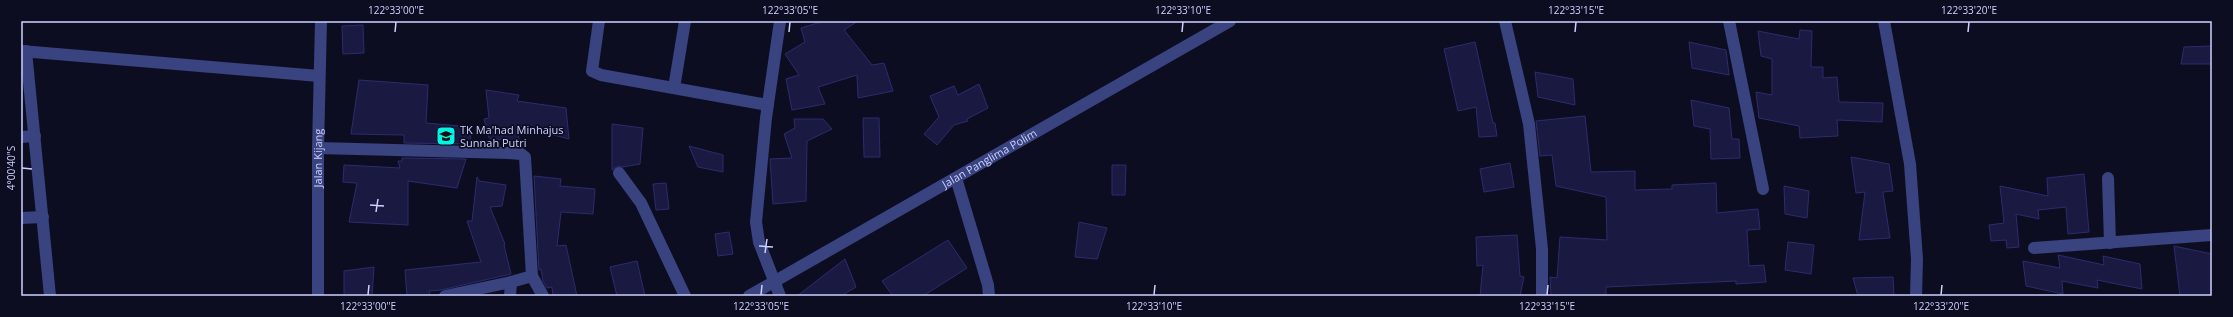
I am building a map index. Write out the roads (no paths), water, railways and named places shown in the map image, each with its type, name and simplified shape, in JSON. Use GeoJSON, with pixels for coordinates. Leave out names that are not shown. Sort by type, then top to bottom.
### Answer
{"type":"FeatureCollection","features":[{"type":"Feature","properties":{"kind":"street","name":"Jalan Kijang"},"geometry":{"type":"LineString","coordinates":[[318,296],[318,148],[321,21]]}},
{"type":"Feature","properties":{"kind":"street"},"geometry":{"type":"LineString","coordinates":[[599,21],[592,71],[601,75],[768,105]]}},
{"type":"Feature","properties":{"kind":"street"},"geometry":{"type":"LineString","coordinates":[[674,88],[685,21]]}},
{"type":"Feature","properties":{"kind":"street"},"geometry":{"type":"LineString","coordinates":[[780,21],[768,105],[756,222],[759,242],[780,296]]}},
{"type":"Feature","properties":{"kind":"street","name":"Jalan Panglima Polim"},"geometry":{"type":"LineString","coordinates":[[749,296],[1125,82],[1214,24],[1230,21]]}},
{"type":"Feature","properties":{"kind":"street"},"geometry":{"type":"LineString","coordinates":[[1505,21],[1529,124],[1542,249],[1542,296]]}},
{"type":"Feature","properties":{"kind":"street"},"geometry":{"type":"LineString","coordinates":[[1730,21],[1763,189]]}},
{"type":"Feature","properties":{"kind":"street"},"geometry":{"type":"LineString","coordinates":[[1884,21],[1910,164],[1917,259],[1916,296]]}},
{"type":"Feature","properties":{"kind":"street"},"geometry":{"type":"LineString","coordinates":[[50,296],[35,136],[24,51],[319,76]]}},
{"type":"Feature","properties":{"kind":"street"},"geometry":{"type":"LineString","coordinates":[[21,137],[35,136]]}},
{"type":"Feature","properties":{"kind":"street"},"geometry":{"type":"LineString","coordinates":[[318,148],[521,154],[527,162],[532,276],[543,296]]}},
{"type":"Feature","properties":{"kind":"street"},"geometry":{"type":"LineString","coordinates":[[619,173],[642,203],[685,296]]}},
{"type":"Feature","properties":{"kind":"street"},"geometry":{"type":"LineString","coordinates":[[956,178],[988,285],[989,296]]}},
{"type":"Feature","properties":{"kind":"street"},"geometry":{"type":"LineString","coordinates":[[2108,178],[2110,243]]}},
{"type":"Feature","properties":{"kind":"street"},"geometry":{"type":"LineString","coordinates":[[21,218],[43,217]]}},
{"type":"Feature","properties":{"kind":"street"},"geometry":{"type":"LineString","coordinates":[[2034,248],[2212,235]]}},
{"type":"Feature","properties":{"kind":"street"},"geometry":{"type":"LineString","coordinates":[[444,296],[532,276]]}},
{"type":"Feature","properties":{"kind":"street"},"geometry":{"type":"LineString","coordinates":[[510,296],[511,282]]}},
{"type":"Feature","properties":{"kind":"place","name":"TK Ma'had Minhajus Sunnah Putri"},"geometry":{"type":"Point","coordinates":[446,136]}}]}
